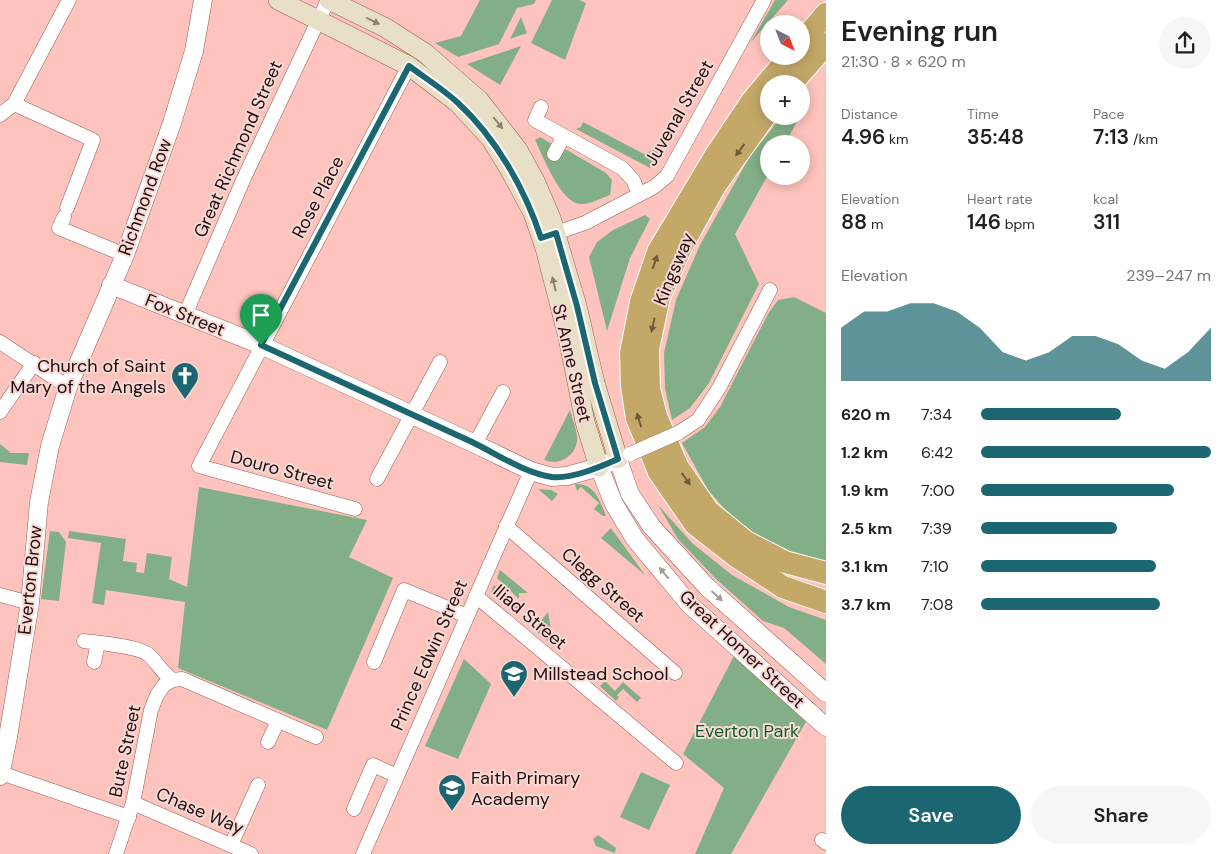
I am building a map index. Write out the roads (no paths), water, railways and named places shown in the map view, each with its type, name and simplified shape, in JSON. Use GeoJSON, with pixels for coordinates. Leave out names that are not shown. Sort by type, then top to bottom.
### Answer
{"type":"FeatureCollection","features":[{"type":"Feature","properties":{"kind":"highway"},"geometry":{"type":"LineString","coordinates":[[810,33],[826,14]]}},
{"type":"Feature","properties":{"kind":"highway"},"geometry":{"type":"LineString","coordinates":[[799,75],[826,44]]}},
{"type":"Feature","properties":{"kind":"highway","name":"Kingsway"},"geometry":{"type":"LineString","coordinates":[[736,556],[695,524],[659,472],[637,418],[632,386],[631,353],[641,302],[658,252],[716,154],[752,100],[782,65]]}},
{"type":"Feature","properties":{"kind":"highway","name":"Kingsway"},"geometry":{"type":"LineString","coordinates":[[760,123],[716,184],[681,246],[659,297],[648,349],[649,389],[656,416],[677,466],[708,510],[746,542],[785,562],[826,573]]}},
{"type":"Feature","properties":{"kind":"highway"},"geometry":{"type":"LineString","coordinates":[[736,556],[826,589]]}},
{"type":"Feature","properties":{"kind":"highway"},"geometry":{"type":"LineString","coordinates":[[736,556],[783,587],[826,602]]}},
{"type":"Feature","properties":{"kind":"main road","name":"St Anne Street"},"geometry":{"type":"LineString","coordinates":[[278,0],[409,66],[458,103],[491,139],[548,236],[577,306],[595,383],[624,457]]}},
{"type":"Feature","properties":{"kind":"main road","name":"St Anne Street"},"geometry":{"type":"LineString","coordinates":[[329,0],[386,28],[425,53],[479,100],[518,150],[535,181],[548,236],[585,422],[600,467]]}},
{"type":"Feature","properties":{"kind":"street"},"geometry":{"type":"LineString","coordinates":[[0,115],[14,104],[69,0]]}},
{"type":"Feature","properties":{"kind":"street","name":"Richmond Row"},"geometry":{"type":"LineString","coordinates":[[68,387],[125,255],[172,123],[194,51],[203,0]]}},
{"type":"Feature","properties":{"kind":"street","name":"Great Richmond Street"},"geometry":{"type":"LineString","coordinates":[[185,315],[244,178],[318,19],[329,0]]}},
{"type":"Feature","properties":{"kind":"street","name":"Juvenal Street"},"geometry":{"type":"LineString","coordinates":[[548,236],[585,222],[654,187],[668,176],[764,0]]}},
{"type":"Feature","properties":{"kind":"street","name":"Rose Place"},"geometry":{"type":"LineString","coordinates":[[261,345],[409,66]]}},
{"type":"Feature","properties":{"kind":"street"},"geometry":{"type":"LineString","coordinates":[[14,104],[93,140],[60,228],[125,255]]}},
{"type":"Feature","properties":{"kind":"street"},"geometry":{"type":"LineString","coordinates":[[541,107],[535,120],[622,168],[633,180],[639,194]]}},
{"type":"Feature","properties":{"kind":"street"},"geometry":{"type":"LineString","coordinates":[[554,154],[564,136]]}},
{"type":"Feature","properties":{"kind":"street","name":"Fox Street"},"geometry":{"type":"LineString","coordinates":[[111,285],[261,345],[531,471],[552,477],[560,476],[600,467],[624,457]]}},
{"type":"Feature","properties":{"kind":"street"},"geometry":{"type":"LineString","coordinates":[[624,457],[678,433],[698,420],[719,388],[770,290]]}},
{"type":"Feature","properties":{"kind":"street"},"geometry":{"type":"LineString","coordinates":[[0,342],[68,387]]}},
{"type":"Feature","properties":{"kind":"street","name":"Douro Street"},"geometry":{"type":"LineString","coordinates":[[261,345],[199,466],[355,509]]}},
{"type":"Feature","properties":{"kind":"street"},"geometry":{"type":"LineString","coordinates":[[377,479],[440,362]]}},
{"type":"Feature","properties":{"kind":"street"},"geometry":{"type":"LineString","coordinates":[[0,412],[34,363]]}},
{"type":"Feature","properties":{"kind":"street","name":"Everton Brow"},"geometry":{"type":"LineString","coordinates":[[0,774],[4,736],[30,603],[39,502],[50,446],[68,387]]}},
{"type":"Feature","properties":{"kind":"street"},"geometry":{"type":"LineString","coordinates":[[475,444],[503,392]]}},
{"type":"Feature","properties":{"kind":"street","name":"Great Homer Street"},"geometry":{"type":"LineString","coordinates":[[624,457],[630,494],[652,527],[707,587],[826,693]]}},
{"type":"Feature","properties":{"kind":"street","name":"Great Homer Street"},"geometry":{"type":"LineString","coordinates":[[600,467],[614,504],[635,538],[690,604],[826,727]]}},
{"type":"Feature","properties":{"kind":"street","name":"Prince Edwin Street"},"geometry":{"type":"LineString","coordinates":[[362,854],[531,471]]}},
{"type":"Feature","properties":{"kind":"street","name":"Clegg Street"},"geometry":{"type":"LineString","coordinates":[[506,526],[675,673]]}},
{"type":"Feature","properties":{"kind":"street"},"geometry":{"type":"LineString","coordinates":[[374,662],[404,590],[467,616]]}},
{"type":"Feature","properties":{"kind":"street"},"geometry":{"type":"LineString","coordinates":[[0,594],[30,603]]}},
{"type":"Feature","properties":{"kind":"street","name":"Iliad Street"},"geometry":{"type":"LineString","coordinates":[[476,596],[676,763]]}},
{"type":"Feature","properties":{"kind":"street"},"geometry":{"type":"LineString","coordinates":[[84,641],[139,650],[148,654],[166,676],[178,679],[316,737]]}},
{"type":"Feature","properties":{"kind":"street"},"geometry":{"type":"LineString","coordinates":[[94,662],[98,643]]}},
{"type":"Feature","properties":{"kind":"street","name":"Bute Street"},"geometry":{"type":"LineString","coordinates":[[116,854],[133,803],[151,710],[157,694],[164,685],[178,679]]}},
{"type":"Feature","properties":{"kind":"street"},"geometry":{"type":"LineString","coordinates":[[268,742],[278,720]]}},
{"type":"Feature","properties":{"kind":"street"},"geometry":{"type":"LineString","coordinates":[[354,809],[373,765],[397,776]]}},
{"type":"Feature","properties":{"kind":"street"},"geometry":{"type":"LineString","coordinates":[[0,774],[129,817]]}},
{"type":"Feature","properties":{"kind":"street"},"geometry":{"type":"LineString","coordinates":[[231,844],[258,785]]}},
{"type":"Feature","properties":{"kind":"street","name":"Chase Way"},"geometry":{"type":"LineString","coordinates":[[133,803],[251,854]]}},
{"type":"Feature","properties":{"kind":"place","name":"Church of Saint Mary of the Angels"},"geometry":{"type":"Point","coordinates":[185,400]}},
{"type":"Feature","properties":{"kind":"place","name":"Millstead School"},"geometry":{"type":"Point","coordinates":[514,698]}},
{"type":"Feature","properties":{"kind":"place","name":"Faith Primary Academy"},"geometry":{"type":"Point","coordinates":[452,812]}},
{"type":"Feature","properties":{"kind":"park label","name":"Everton Park"},"geometry":{"type":"Point","coordinates":[747,731]}}]}
